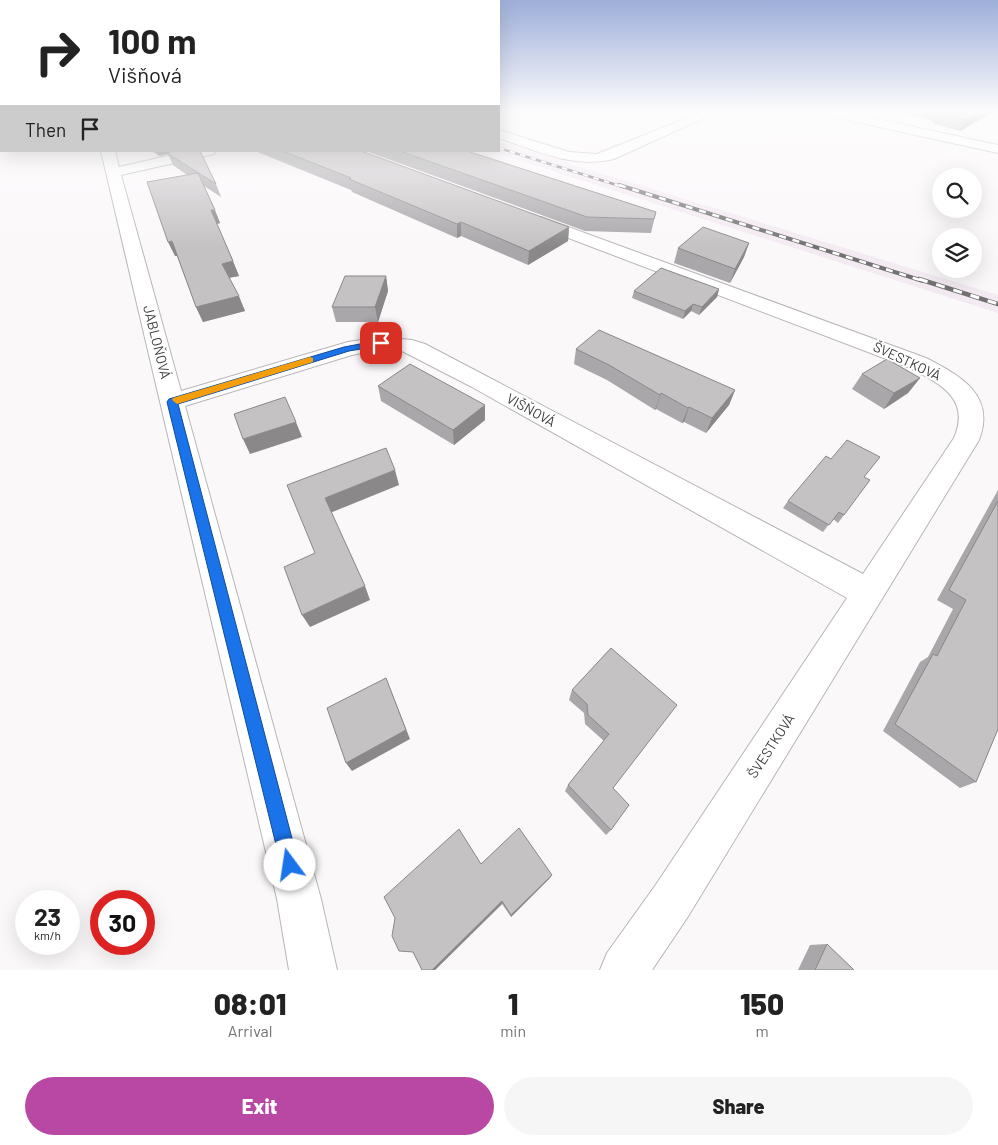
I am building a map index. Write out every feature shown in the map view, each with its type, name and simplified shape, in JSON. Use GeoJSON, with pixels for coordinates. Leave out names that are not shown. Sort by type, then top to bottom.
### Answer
{"type":"FeatureCollection","features":[{"type":"Feature","properties":{"kind":"street"},"geometry":{"type":"LineString","coordinates":[[111,161],[148,157]]}},
{"type":"Feature","properties":{"kind":"street"},"geometry":{"type":"LineString","coordinates":[[578,157],[593,160],[605,157]]}},
{"type":"Feature","properties":{"kind":"street","name":"JABLOŇOVÁ"},"geometry":{"type":"LineString","coordinates":[[111,161],[298,899],[313,970]]}},
{"type":"Feature","properties":{"kind":"street","name":"ŠVESTKOVÁ"},"geometry":{"type":"LineString","coordinates":[[515,213],[898,354],[936,373],[959,390],[971,406],[975,420],[973,429],[671,902],[624,970]]}},
{"type":"Feature","properties":{"kind":"street","name":"VIŠŇOVÁ"},"geometry":{"type":"LineString","coordinates":[[172,402],[348,349],[381,343],[404,345],[428,354],[868,593]]}},
{"type":"Feature","properties":{"kind":"shaded area"},"geometry":{"type":"Polygon","coordinates":[[[510,157],[549,157],[932,275],[932,278],[943,278],[998,295],[998,313],[510,157]]]}},
{"type":"Feature","properties":{"kind":"building"},"geometry":{"type":"Polygon","coordinates":[[[174,157],[203,157],[216,184],[174,157]]]}},
{"type":"Feature","properties":{"kind":"building"},"geometry":{"type":"Polygon","coordinates":[[[299,157],[378,157],[569,227],[529,251],[461,222],[457,224],[349,179],[351,178],[299,157]]]}},
{"type":"Feature","properties":{"kind":"building"},"geometry":{"type":"Polygon","coordinates":[[[418,157],[486,157],[656,212],[654,219],[587,217],[418,157]]]}},
{"type":"Feature","properties":{"kind":"building"},"geometry":{"type":"Polygon","coordinates":[[[198,173],[215,210],[211,210],[233,261],[222,264],[239,296],[196,307],[172,241],[168,242],[147,182],[198,173]]]}},
{"type":"Feature","properties":{"kind":"building"},"geometry":{"type":"Polygon","coordinates":[[[703,227],[749,243],[735,269],[678,248],[703,227]]]}},
{"type":"Feature","properties":{"kind":"building"},"geometry":{"type":"Polygon","coordinates":[[[661,268],[719,289],[702,307],[693,304],[685,311],[634,291],[661,268]]]}},
{"type":"Feature","properties":{"kind":"building"},"geometry":{"type":"Polygon","coordinates":[[[345,276],[386,276],[375,307],[332,307],[345,276]]]}},
{"type":"Feature","properties":{"kind":"building"},"geometry":{"type":"Polygon","coordinates":[[[599,330],[735,390],[712,418],[688,408],[661,393],[660,395],[609,365],[576,349],[599,330]]]}},
{"type":"Feature","properties":{"kind":"building"},"geometry":{"type":"Polygon","coordinates":[[[887,359],[920,378],[894,393],[862,374],[887,359]]]}},
{"type":"Feature","properties":{"kind":"building"},"geometry":{"type":"Polygon","coordinates":[[[410,364],[485,405],[453,430],[378,386],[410,364]]]}},
{"type":"Feature","properties":{"kind":"building"},"geometry":{"type":"Polygon","coordinates":[[[285,397],[296,422],[243,439],[234,414],[285,397]]]}},
{"type":"Feature","properties":{"kind":"building"},"geometry":{"type":"Polygon","coordinates":[[[847,440],[880,457],[864,477],[870,480],[844,515],[839,512],[829,525],[788,501],[826,456],[831,459],[847,440]]]}},
{"type":"Feature","properties":{"kind":"building"},"geometry":{"type":"Polygon","coordinates":[[[386,448],[395,470],[325,498],[365,586],[302,615],[284,567],[315,553],[287,485],[386,448]]]}},
{"type":"Feature","properties":{"kind":"building"},"geometry":{"type":"Polygon","coordinates":[[[998,501],[998,729],[976,782],[895,724],[933,654],[937,656],[966,600],[949,590],[998,501]]]}},
{"type":"Feature","properties":{"kind":"building"},"geometry":{"type":"Polygon","coordinates":[[[611,648],[677,705],[613,788],[629,805],[611,830],[568,785],[609,734],[588,715],[587,704],[572,690],[611,648]]]}},
{"type":"Feature","properties":{"kind":"building"},"geometry":{"type":"Polygon","coordinates":[[[386,678],[406,730],[346,763],[327,708],[386,678]]]}},
{"type":"Feature","properties":{"kind":"building"},"geometry":{"type":"Polygon","coordinates":[[[519,828],[552,875],[511,915],[502,901],[432,970],[422,970],[413,952],[399,951],[392,936],[395,918],[384,897],[459,829],[481,864],[519,828]]]}},
{"type":"Feature","properties":{"kind":"building"},"geometry":{"type":"Polygon","coordinates":[[[827,944],[854,970],[815,970],[827,944]]]}},
{"type":"Feature","properties":{"kind":"railway"},"geometry":{"type":"LineString","coordinates":[[528,157],[623,187]]}},
{"type":"Feature","properties":{"kind":"railway"},"geometry":{"type":"LineString","coordinates":[[619,185],[923,281]]}},
{"type":"Feature","properties":{"kind":"railway"},"geometry":{"type":"LineString","coordinates":[[919,279],[998,304]]}},
{"type":"Feature","properties":{"kind":"slow traffic"},"geometry":{"type":"LineString","coordinates":[[177,400],[310,360]]}},
{"type":"Feature","properties":{"kind":"route"},"geometry":{"type":"LineString","coordinates":[[290,865],[172,402],[348,349],[381,343]]}}]}
